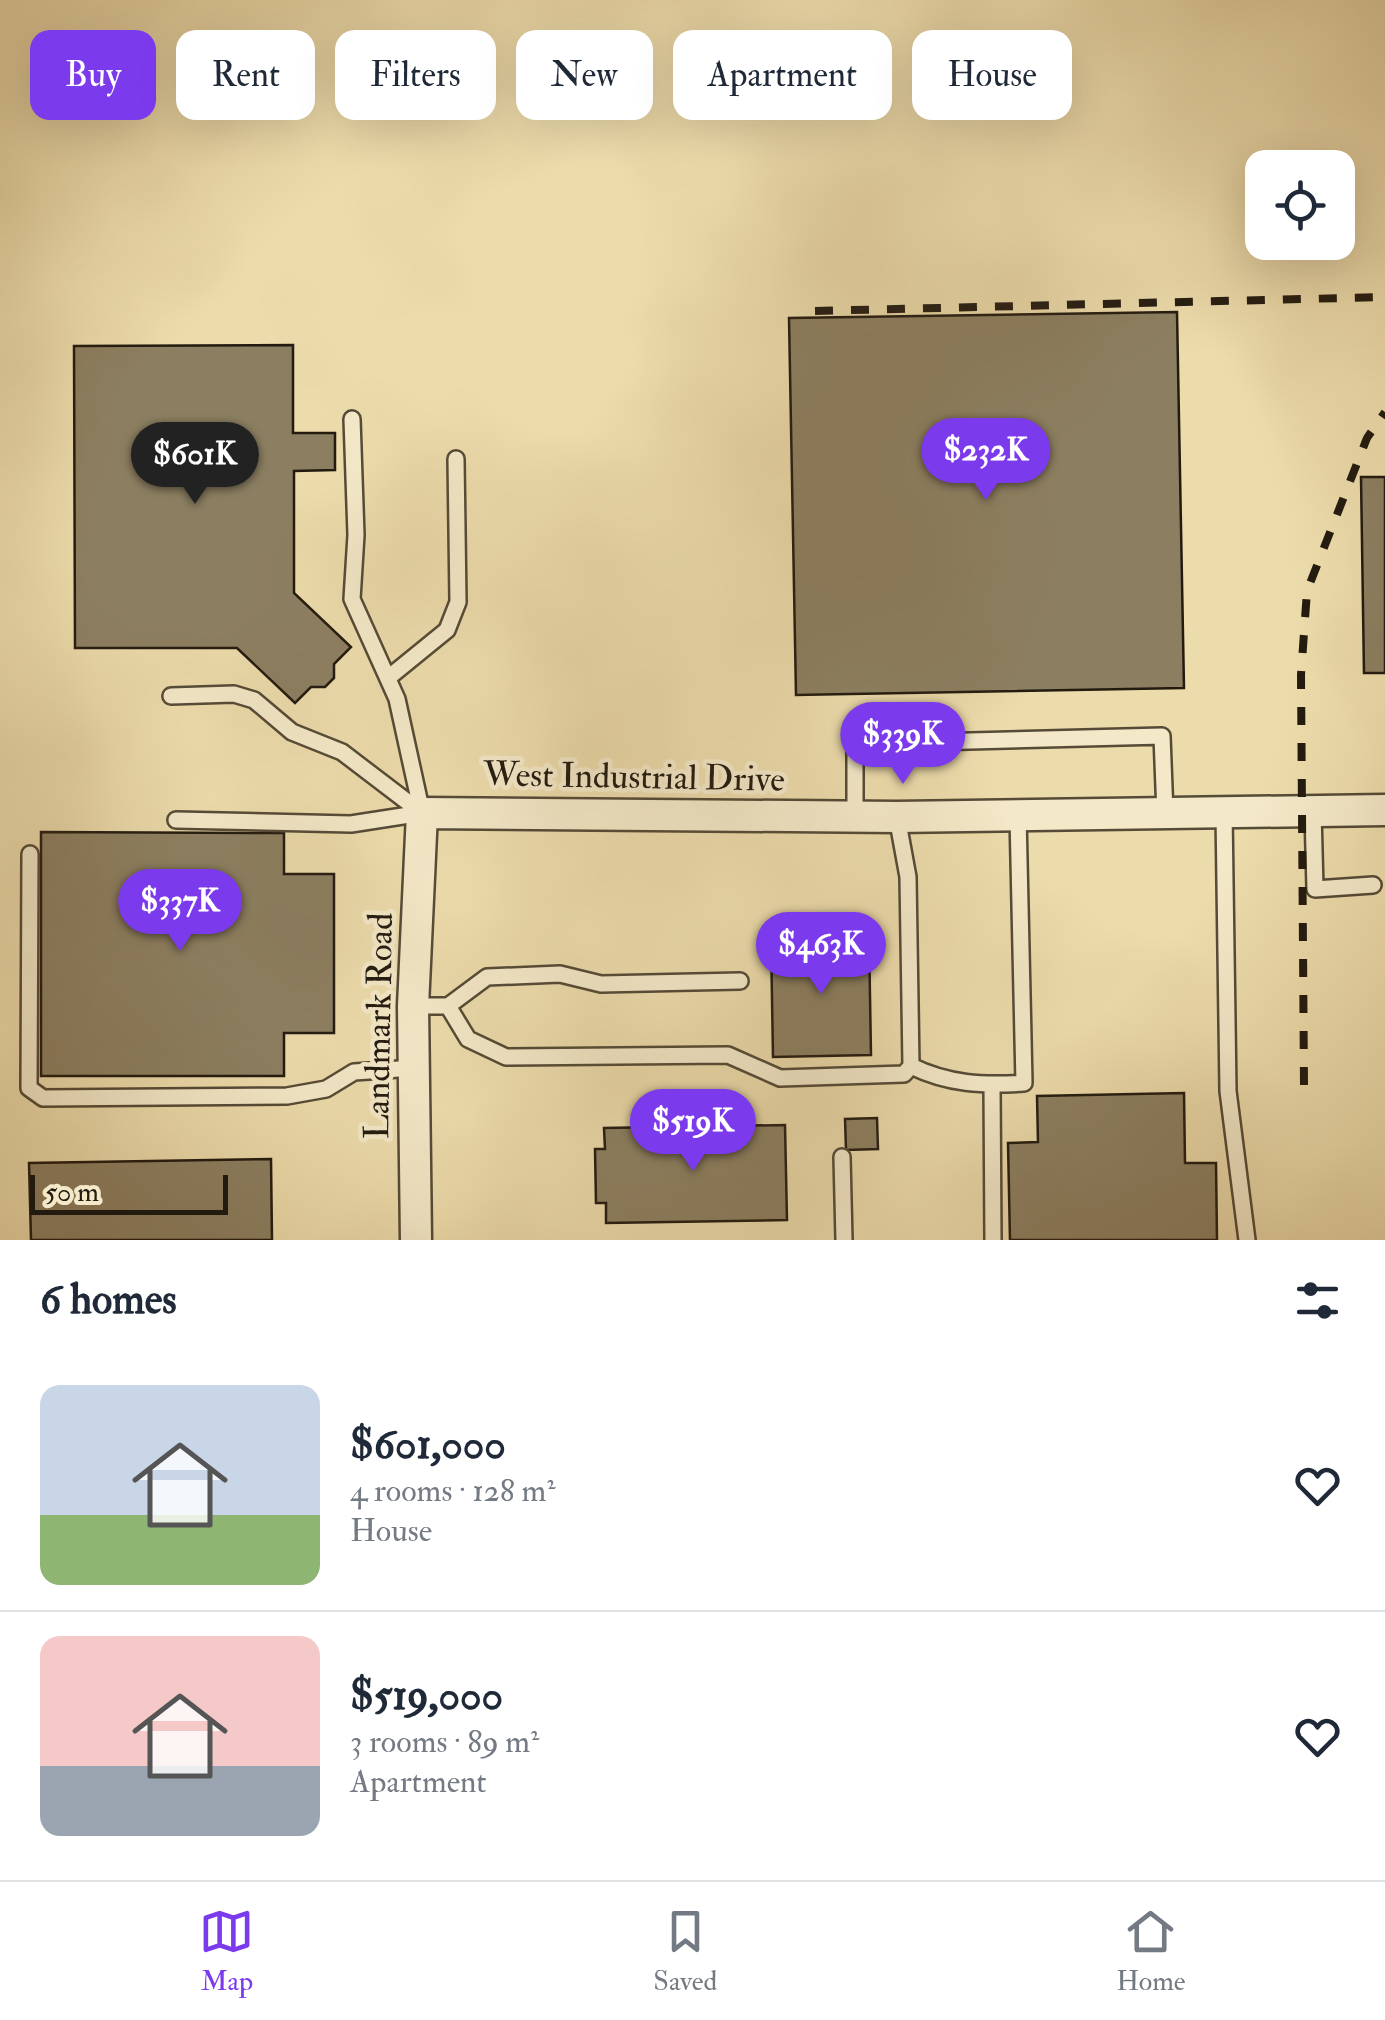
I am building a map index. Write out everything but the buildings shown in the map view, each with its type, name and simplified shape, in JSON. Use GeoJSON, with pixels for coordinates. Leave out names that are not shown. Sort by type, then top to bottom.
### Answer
{"type":"FeatureCollection","features":[{"type":"Feature","properties":{"kind":"street","name":"West Industrial Drive"},"geometry":{"type":"LineString","coordinates":[[422,813],[897,817],[1385,810]]}},
{"type":"Feature","properties":{"kind":"street","name":"Landmark Road"},"geometry":{"type":"LineString","coordinates":[[416,1240],[413,1006],[422,813]]}},
{"type":"Feature","properties":{"kind":"lane"},"geometry":{"type":"LineString","coordinates":[[352,418],[356,535],[352,599],[397,699],[422,813]]}},
{"type":"Feature","properties":{"kind":"lane"},"geometry":{"type":"LineString","coordinates":[[388,678],[447,630],[458,602],[456,459]]}},
{"type":"Feature","properties":{"kind":"lane"},"geometry":{"type":"LineString","coordinates":[[172,696],[234,694],[254,700],[292,732],[342,752],[422,813]]}},
{"type":"Feature","properties":{"kind":"lane"},"geometry":{"type":"LineString","coordinates":[[855,817],[854,744],[1162,736],[1165,814]]}},
{"type":"Feature","properties":{"kind":"lane"},"geometry":{"type":"LineString","coordinates":[[1313,812],[1315,889],[1374,884]]}},
{"type":"Feature","properties":{"kind":"lane"},"geometry":{"type":"LineString","coordinates":[[176,820],[351,824],[422,813]]}},
{"type":"Feature","properties":{"kind":"lane"},"geometry":{"type":"LineString","coordinates":[[1224,814],[1228,1091],[1247,1240]]}},
{"type":"Feature","properties":{"kind":"lane"},"geometry":{"type":"LineString","coordinates":[[911,1066],[936,1078],[992,1085],[1024,1083],[1018,816]]}},
{"type":"Feature","properties":{"kind":"lane"},"geometry":{"type":"LineString","coordinates":[[448,1006],[468,1038],[506,1057],[728,1055],[780,1078],[904,1074],[911,1066],[908,877],[897,817]]}},
{"type":"Feature","properties":{"kind":"lane"},"geometry":{"type":"LineString","coordinates":[[30,854],[29,1088],[43,1098],[287,1096],[326,1089],[354,1072],[414,1068]]}},
{"type":"Feature","properties":{"kind":"lane"},"geometry":{"type":"LineString","coordinates":[[413,1006],[448,1006],[487,978],[560,974],[601,984],[740,981]]}},
{"type":"Feature","properties":{"kind":"lane"},"geometry":{"type":"LineString","coordinates":[[992,1085],[993,1240]]}},
{"type":"Feature","properties":{"kind":"lane"},"geometry":{"type":"LineString","coordinates":[[842,1157],[844,1240]]}},
{"type":"Feature","properties":{"kind":"railway"},"geometry":{"type":"LineString","coordinates":[[815,311],[1385,297]]}},
{"type":"Feature","properties":{"kind":"railway"},"geometry":{"type":"LineString","coordinates":[[1304,1085],[1301,675],[1307,591],[1367,438],[1385,412]]}}]}
